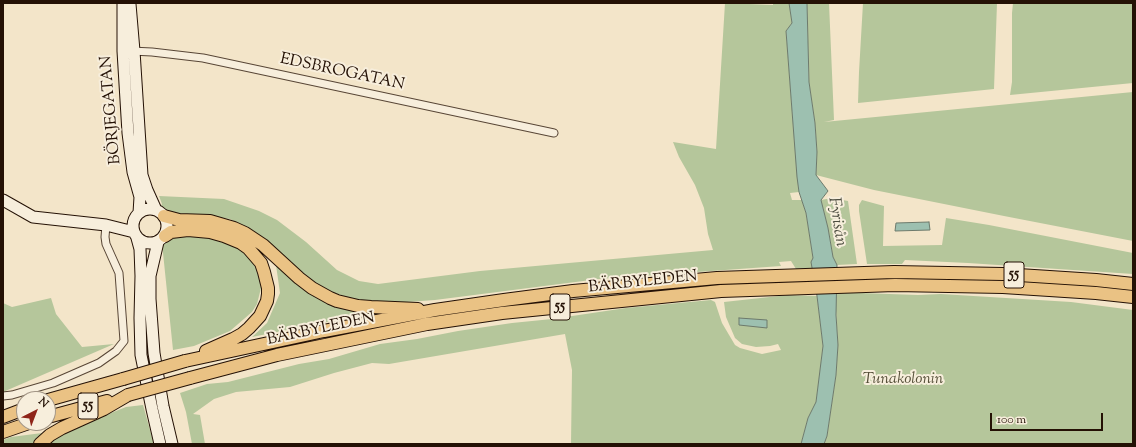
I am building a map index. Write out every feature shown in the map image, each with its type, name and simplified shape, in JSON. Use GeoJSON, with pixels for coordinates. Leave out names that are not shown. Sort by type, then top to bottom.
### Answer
{"type":"FeatureCollection","features":[{"type":"Feature","properties":{"kind":"main road","name":"BÖRJEGATAN"},"geometry":{"type":"LineString","coordinates":[[123,3],[142,175],[147,190],[160,213]]}},
{"type":"Feature","properties":{"kind":"main road","name":"BÖRJEGATAN"},"geometry":{"type":"LineString","coordinates":[[129,3],[128,133],[134,172],[140,197],[136,226],[140,249],[141,355],[160,444]]}},
{"type":"Feature","properties":{"kind":"main road"},"geometry":{"type":"LineString","coordinates":[[3,200],[32,217],[106,225],[136,226]]}},
{"type":"Feature","properties":{"kind":"main road"},"geometry":{"type":"LineString","coordinates":[[185,361],[233,339],[249,328],[260,316],[267,301],[267,278],[261,263],[248,248],[240,243],[217,234],[197,231],[180,231],[171,232],[153,244],[142,241],[136,226],[144,210],[150,209],[179,220],[210,221],[239,230],[263,245],[312,288],[337,301],[358,306],[436,310]]}},
{"type":"Feature","properties":{"kind":"main road"},"geometry":{"type":"LineString","coordinates":[[160,213],[168,226],[167,231],[161,239],[150,276],[150,299],[154,353],[163,406],[172,444]]}},
{"type":"Feature","properties":{"kind":"main road","name":"BÄRBYLEDEN"},"geometry":{"type":"LineString","coordinates":[[56,398],[185,361],[324,331],[436,310],[573,291],[768,275],[894,272],[1003,274],[1133,284]]}},
{"type":"Feature","properties":{"kind":"main road","name":"BÄRBYLEDEN"},"geometry":{"type":"LineString","coordinates":[[56,415],[277,355],[427,324],[495,314],[720,291],[895,285],[1003,288],[1096,293],[1133,297]]}},
{"type":"Feature","properties":{"kind":"main road"},"geometry":{"type":"LineString","coordinates":[[40,444],[50,435],[62,428],[104,409],[128,395]]}},
{"type":"Feature","properties":{"kind":"main road"},"geometry":{"type":"LineString","coordinates":[[3,417],[16,412]]}},
{"type":"Feature","properties":{"kind":"main road"},"geometry":{"type":"LineString","coordinates":[[3,432],[16,428]]}},
{"type":"Feature","properties":{"kind":"street","name":"EDSBROGATAN"},"geometry":{"type":"LineString","coordinates":[[128,51],[152,52],[203,58],[554,133]]}},
{"type":"Feature","properties":{"kind":"street"},"geometry":{"type":"LineString","coordinates":[[3,396],[12,395],[53,383],[99,363],[116,351],[124,341],[119,273],[106,244],[106,225]]}},
{"type":"Feature","properties":{"kind":"green space"},"geometry":{"type":"Polygon","coordinates":[[[725,3],[773,5],[773,3],[789,3],[792,23],[786,31],[799,192],[790,193],[792,200],[802,200],[806,213],[813,258],[813,268],[796,269],[791,261],[779,262],[781,266],[599,279],[435,300],[393,303],[353,299],[322,289],[258,234],[230,219],[192,214],[166,213],[160,208],[162,204],[159,196],[224,199],[259,211],[277,220],[306,242],[337,270],[359,281],[378,284],[480,271],[713,250],[708,234],[704,208],[695,185],[679,157],[673,142],[716,149],[725,3]]]}},
{"type":"Feature","properties":{"kind":"green space"},"geometry":{"type":"Polygon","coordinates":[[[807,3],[829,3],[834,120],[824,122],[1133,92],[1133,241],[874,190],[816,175],[817,152],[815,123],[809,82],[807,3]]]}},
{"type":"Feature","properties":{"kind":"green space"},"geometry":{"type":"Polygon","coordinates":[[[863,3],[997,3],[994,89],[858,103],[863,3]]]}},
{"type":"Feature","properties":{"kind":"green space"},"geometry":{"type":"Polygon","coordinates":[[[1013,3],[1133,3],[1133,83],[1010,95],[1012,82],[1013,3]]]}},
{"type":"Feature","properties":{"kind":"green space"},"geometry":{"type":"Polygon","coordinates":[[[832,198],[848,201],[857,264],[837,265],[833,257],[821,200],[832,198]]]}},
{"type":"Feature","properties":{"kind":"green space"},"geometry":{"type":"Polygon","coordinates":[[[862,200],[884,206],[883,246],[942,245],[946,218],[1133,253],[1133,274],[905,260],[902,264],[867,264],[859,211],[859,205],[862,200]]]}},
{"type":"Feature","properties":{"kind":"green space"},"geometry":{"type":"Polygon","coordinates":[[[186,235],[221,240],[245,252],[260,273],[261,288],[257,304],[252,312],[230,331],[194,346],[173,350],[162,243],[171,236],[186,235]]]}},
{"type":"Feature","properties":{"kind":"green space"},"geometry":{"type":"Polygon","coordinates":[[[276,265],[281,267],[326,302],[341,308],[372,313],[252,337],[267,323],[280,293],[276,265]]]}},
{"type":"Feature","properties":{"kind":"green space","name":"Tunakolonin"},"geometry":{"type":"Polygon","coordinates":[[[835,293],[918,295],[941,294],[1071,302],[1133,310],[1133,444],[824,444],[827,436],[836,375],[838,345],[835,293]]]}},
{"type":"Feature","properties":{"kind":"green space"},"geometry":{"type":"Polygon","coordinates":[[[788,295],[817,296],[823,346],[816,403],[808,418],[801,444],[571,444],[572,370],[565,334],[389,364],[372,363],[290,387],[236,392],[214,399],[193,414],[200,415],[205,444],[192,444],[186,412],[180,393],[207,384],[228,382],[299,364],[329,359],[380,344],[512,323],[552,319],[626,308],[711,300],[715,302],[722,323],[735,345],[740,348],[762,354],[781,350],[778,344],[756,347],[742,344],[735,338],[726,317],[724,302],[788,295]]]}},
{"type":"Feature","properties":{"kind":"green space"},"geometry":{"type":"Polygon","coordinates":[[[51,298],[56,314],[82,347],[114,344],[3,392],[3,303],[12,307],[51,298]]]}},
{"type":"Feature","properties":{"kind":"green space"},"geometry":{"type":"Polygon","coordinates":[[[143,405],[154,444],[48,444],[66,431],[126,407],[143,405]]]}},
{"type":"Feature","properties":{"kind":"green space"},"geometry":{"type":"Polygon","coordinates":[[[42,433],[35,444],[3,444],[3,440],[11,437],[42,433]]]}},
{"type":"Feature","properties":{"kind":"shaded area"},"geometry":{"type":"Polygon","coordinates":[[[789,3],[807,3],[809,82],[815,123],[817,152],[816,175],[828,191],[821,200],[833,257],[837,265],[836,315],[838,345],[836,375],[827,436],[824,444],[801,444],[808,418],[816,402],[823,346],[811,262],[813,258],[806,213],[799,192],[797,177],[786,31],[792,23],[789,3]]]}},
{"type":"Feature","properties":{"kind":"shaded area"},"geometry":{"type":"Polygon","coordinates":[[[929,222],[930,230],[895,231],[896,223],[929,222]]]}},
{"type":"Feature","properties":{"kind":"shaded area"},"geometry":{"type":"Polygon","coordinates":[[[739,318],[767,320],[767,328],[739,325],[739,318]]]}},
{"type":"Feature","properties":{"kind":"water label","name":"Fyrisån"},"geometry":{"type":"Point","coordinates":[836,222]}}]}
